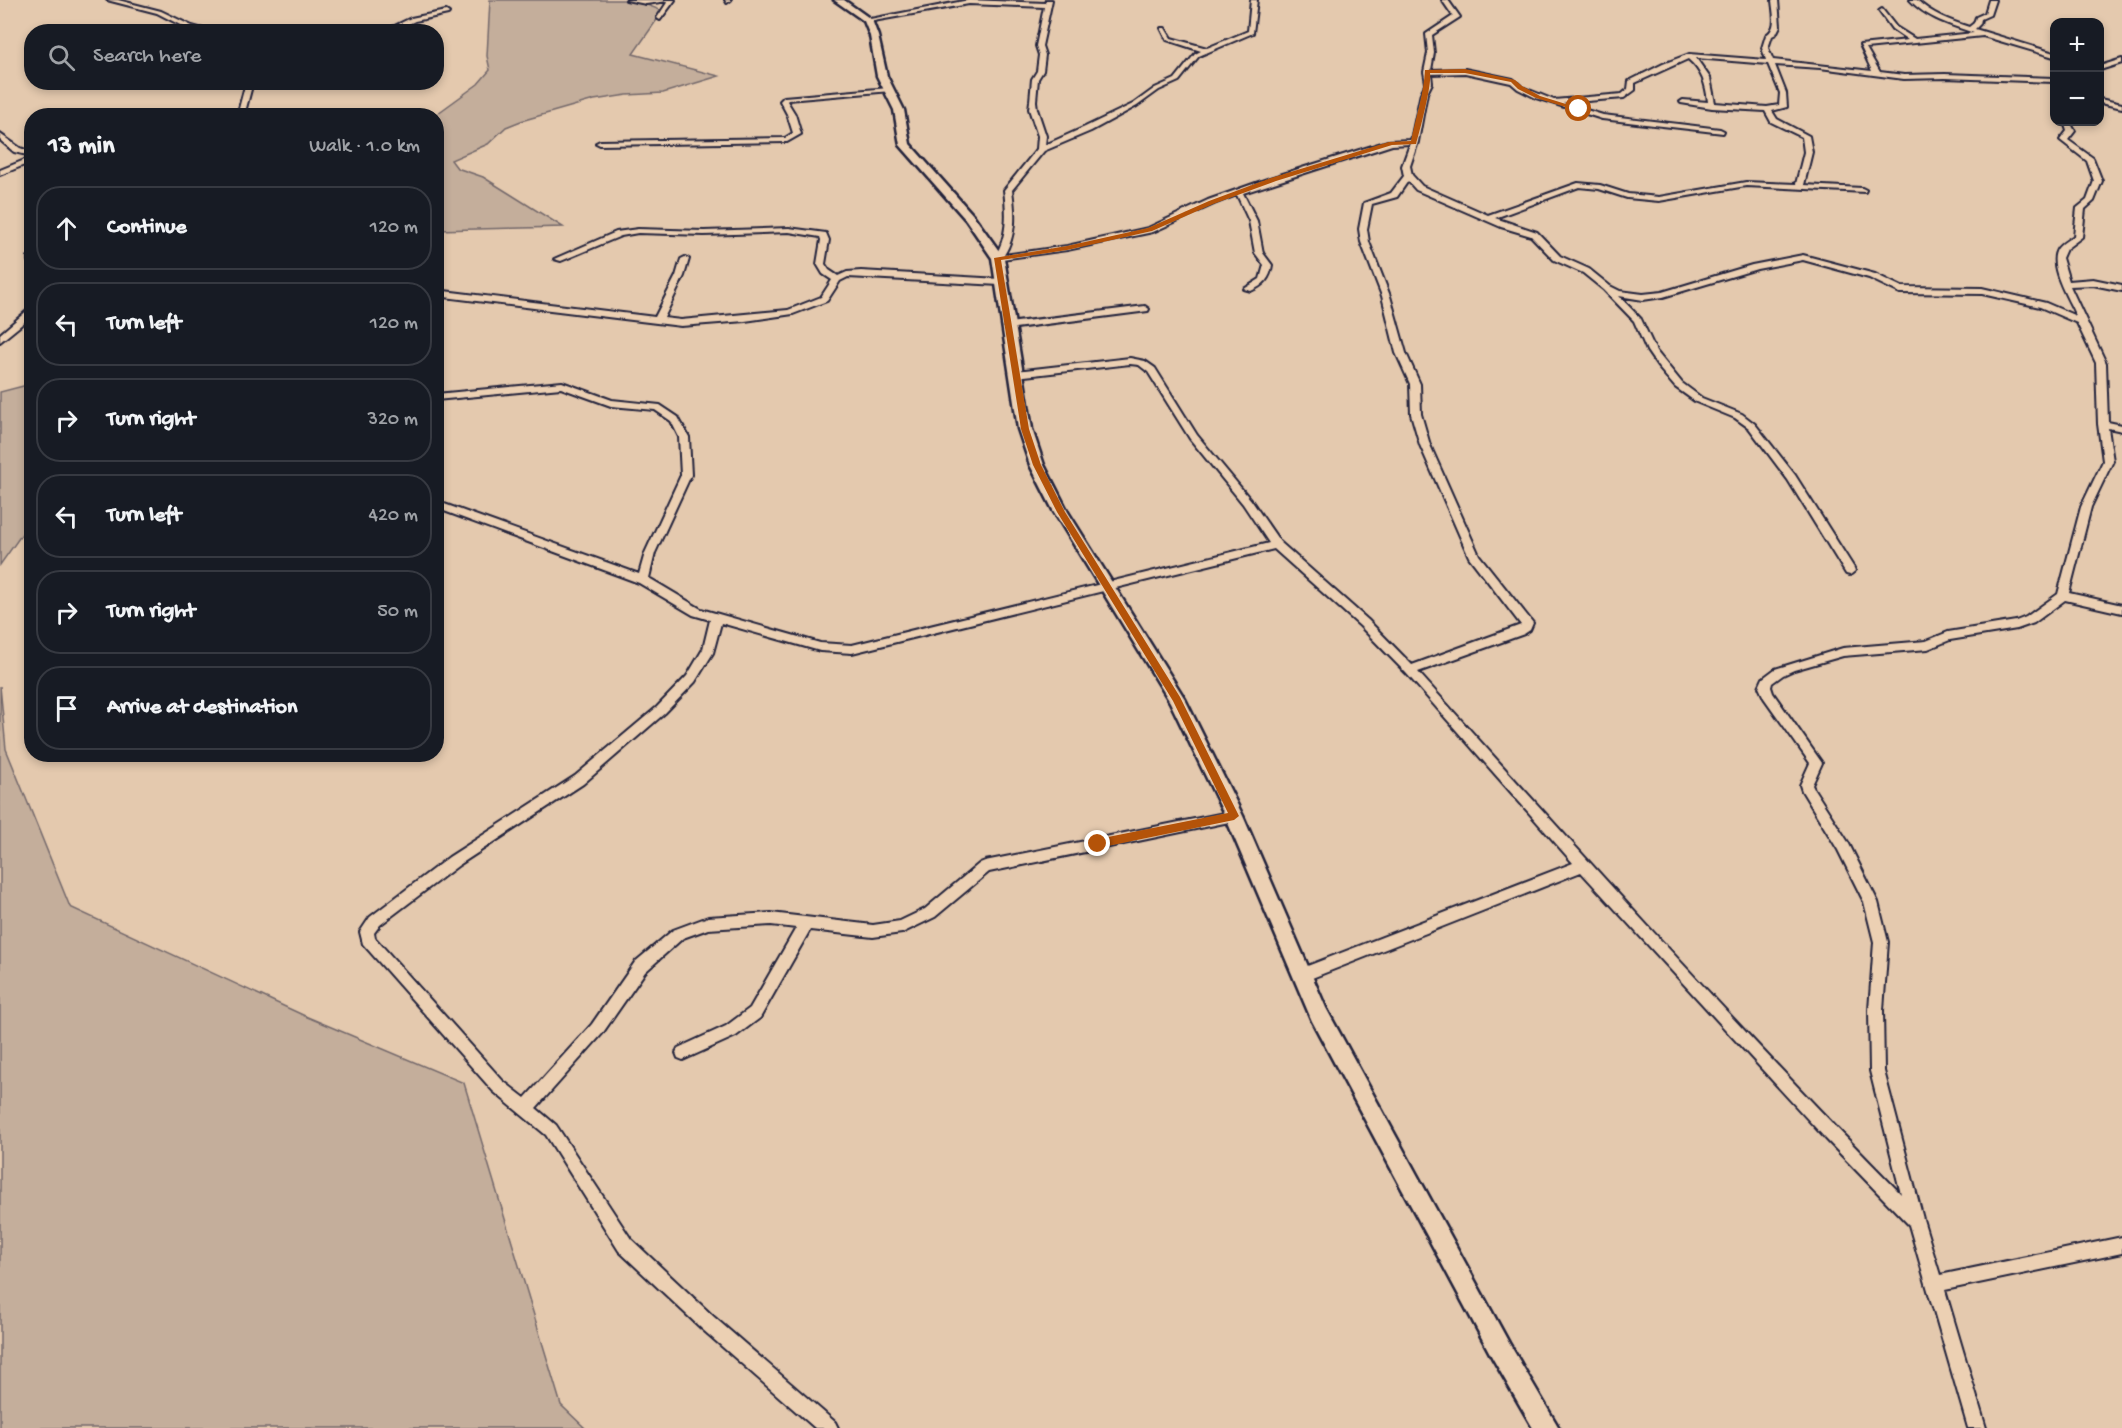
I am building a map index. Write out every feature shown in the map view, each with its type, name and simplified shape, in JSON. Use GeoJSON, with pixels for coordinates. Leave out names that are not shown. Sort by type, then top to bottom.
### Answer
{"type":"FeatureCollection","features":[{"type":"Feature","properties":{"kind":"street"},"geometry":{"type":"LineString","coordinates":[[110,0],[159,12],[182,24]]}},
{"type":"Feature","properties":{"kind":"street"},"geometry":{"type":"LineString","coordinates":[[629,0],[646,3],[666,0]]}},
{"type":"Feature","properties":{"kind":"street"},"geometry":{"type":"LineString","coordinates":[[660,18],[672,0]]}},
{"type":"Feature","properties":{"kind":"street"},"geometry":{"type":"LineString","coordinates":[[838,0],[868,20],[874,36],[882,76],[899,110],[905,145],[970,218],[998,258],[1025,429],[1037,465],[1061,512],[1177,699],[1234,816],[1319,1014],[1501,1351],[1547,1428]]}},
{"type":"Feature","properties":{"kind":"street"},"geometry":{"type":"LineString","coordinates":[[998,258],[1005,250],[1010,228],[1008,190],[1041,149],[1088,129],[1135,105],[1157,88],[1177,80],[1191,61],[1205,50],[1251,32],[1254,0]]}},
{"type":"Feature","properties":{"kind":"street"},"geometry":{"type":"LineString","coordinates":[[1445,0],[1457,17],[1429,34],[1431,53],[1427,72],[1429,83],[1424,93],[1414,142],[1406,166],[1408,176],[1419,188],[1487,218],[1534,234],[1557,258],[1586,271],[1607,288],[1641,326],[1647,344],[1661,367],[1692,396],[1722,408],[1747,421],[1753,427],[1773,452],[1850,571]]}},
{"type":"Feature","properties":{"kind":"street"},"geometry":{"type":"LineString","coordinates":[[1683,102],[1767,109],[1783,107],[1783,93],[1773,63],[1765,48],[1769,35],[1774,33],[1777,26],[1775,0]]}},
{"type":"Feature","properties":{"kind":"street"},"geometry":{"type":"LineString","coordinates":[[1913,0],[1917,6],[1940,18],[2050,54]]}},
{"type":"Feature","properties":{"kind":"street"},"geometry":{"type":"LineString","coordinates":[[1971,29],[1977,24],[1978,18],[1988,14],[1992,0]]}},
{"type":"Feature","properties":{"kind":"street"},"geometry":{"type":"LineString","coordinates":[[868,20],[936,4],[1049,2],[1039,46],[1042,55],[1040,71],[1035,78],[1033,101],[1041,136],[1041,149]]}},
{"type":"Feature","properties":{"kind":"street"},"geometry":{"type":"LineString","coordinates":[[1882,11],[1894,28],[1915,41]]}},
{"type":"Feature","properties":{"kind":"street"},"geometry":{"type":"LineString","coordinates":[[402,24],[413,19],[446,13]]}},
{"type":"Feature","properties":{"kind":"street"},"geometry":{"type":"LineString","coordinates":[[1162,29],[1169,39],[1205,50]]}},
{"type":"Feature","properties":{"kind":"street"},"geometry":{"type":"LineString","coordinates":[[1877,73],[1862,46],[1986,34]]}},
{"type":"Feature","properties":{"kind":"street"},"geometry":{"type":"LineString","coordinates":[[1557,101],[1624,96],[1632,90],[1631,82],[1689,56],[1904,77],[2050,80]]}},
{"type":"Feature","properties":{"kind":"street"},"geometry":{"type":"LineString","coordinates":[[1689,56],[1703,68],[1709,81],[1712,106]]}},
{"type":"Feature","properties":{"kind":"street"},"geometry":{"type":"LineString","coordinates":[[2104,67],[2122,61]]}},
{"type":"Feature","properties":{"kind":"street"},"geometry":{"type":"LineString","coordinates":[[1427,72],[1465,71],[1513,81],[1520,88],[1538,97],[1557,101],[1602,117],[1720,131]]}},
{"type":"Feature","properties":{"kind":"street"},"geometry":{"type":"LineString","coordinates":[[242,108],[248,90]]}},
{"type":"Feature","properties":{"kind":"street"},"geometry":{"type":"LineString","coordinates":[[600,143],[787,140],[797,134],[791,114],[784,105],[783,101],[786,98],[889,90]]}},
{"type":"Feature","properties":{"kind":"street"},"geometry":{"type":"LineString","coordinates":[[2104,102],[2122,106]]}},
{"type":"Feature","properties":{"kind":"street"},"geometry":{"type":"LineString","coordinates":[[1767,109],[1774,120],[1805,136],[1808,152],[1800,185]]}},
{"type":"Feature","properties":{"kind":"street"},"geometry":{"type":"LineString","coordinates":[[1977,1428],[1915,1219],[1877,1071],[1876,1010],[1881,942],[1871,902],[1842,846],[1808,791],[1806,785],[1816,763],[1768,695],[1765,687],[1767,681],[1779,672],[1843,652],[1928,645],[1948,636],[2017,625],[2030,620],[2063,596],[2086,507],[2107,466],[2101,363],[2081,321],[2080,314],[2065,295],[2066,284],[2058,258],[2062,248],[2078,237],[2081,208],[2090,201],[2098,181],[2090,160],[2064,140],[2071,131],[2069,126]]}},
{"type":"Feature","properties":{"kind":"street"},"geometry":{"type":"LineString","coordinates":[[0,136],[17,150],[24,152]]}},
{"type":"Feature","properties":{"kind":"street"},"geometry":{"type":"LineString","coordinates":[[998,258],[1067,248],[1150,230],[1239,192],[1391,143],[1414,142]]}},
{"type":"Feature","properties":{"kind":"street"},"geometry":{"type":"LineString","coordinates":[[0,173],[24,162]]}},
{"type":"Feature","properties":{"kind":"street"},"geometry":{"type":"LineString","coordinates":[[1408,176],[1394,195],[1368,203],[1363,229],[1365,242],[1386,296],[1401,353],[1415,384],[1416,414],[1432,463],[1474,557],[1527,623],[1526,627],[1520,631],[1410,670]]}},
{"type":"Feature","properties":{"kind":"street"},"geometry":{"type":"LineString","coordinates":[[1487,218],[1578,185],[1600,187],[1627,196],[1659,199],[1746,184],[1862,190]]}},
{"type":"Feature","properties":{"kind":"street"},"geometry":{"type":"LineString","coordinates":[[1239,192],[1252,221],[1259,254],[1268,265],[1267,278],[1263,283],[1248,289]]}},
{"type":"Feature","properties":{"kind":"street"},"geometry":{"type":"LineString","coordinates":[[558,259],[619,234],[638,231],[704,233],[789,230],[823,235],[825,240],[821,264],[826,272],[837,279]]}},
{"type":"Feature","properties":{"kind":"street"},"geometry":{"type":"LineString","coordinates":[[1607,288],[1632,297],[1663,294],[1755,267],[1803,257],[1872,276],[1900,290],[1982,291],[2048,303],[2081,321]]}},
{"type":"Feature","properties":{"kind":"street"},"geometry":{"type":"LineString","coordinates":[[658,321],[680,276],[684,259]]}},
{"type":"Feature","properties":{"kind":"street"},"geometry":{"type":"LineString","coordinates":[[444,296],[681,322],[745,318],[790,312],[824,300],[837,279],[846,275],[1000,282]]}},
{"type":"Feature","properties":{"kind":"street"},"geometry":{"type":"LineString","coordinates":[[2066,284],[2093,282],[2122,288]]}},
{"type":"Feature","properties":{"kind":"street"},"geometry":{"type":"LineString","coordinates":[[1008,326],[1145,309]]}},
{"type":"Feature","properties":{"kind":"street"},"geometry":{"type":"LineString","coordinates":[[0,339],[24,318]]}},
{"type":"Feature","properties":{"kind":"street"},"geometry":{"type":"LineString","coordinates":[[1016,374],[1122,362],[1142,363],[1152,370],[1193,437],[1247,502],[1276,545],[1364,623],[1410,670],[1583,866],[1830,1133],[1915,1219]]}},
{"type":"Feature","properties":{"kind":"street"},"geometry":{"type":"LineString","coordinates":[[444,396],[562,385],[611,403],[657,406],[675,419],[684,437],[686,475],[650,553],[643,580]]}},
{"type":"Feature","properties":{"kind":"street"},"geometry":{"type":"LineString","coordinates":[[2103,424],[2122,428]]}},
{"type":"Feature","properties":{"kind":"street"},"geometry":{"type":"LineString","coordinates":[[444,507],[643,580],[697,612],[717,619],[820,647],[852,649],[1276,545]]}},
{"type":"Feature","properties":{"kind":"street"},"geometry":{"type":"LineString","coordinates":[[2063,596],[2122,609]]}},
{"type":"Feature","properties":{"kind":"street"},"geometry":{"type":"LineString","coordinates":[[717,619],[709,650],[691,679],[661,710],[579,780],[454,861],[375,921],[367,932],[368,940],[498,1086],[551,1130],[625,1245],[708,1323],[829,1428]]}},
{"type":"Feature","properties":{"kind":"street"},"geometry":{"type":"LineString","coordinates":[[525,1108],[597,1029],[640,967],[678,934],[708,923],[771,919],[873,931],[902,927],[930,913],[985,867],[1234,816]]}},
{"type":"Feature","properties":{"kind":"street"},"geometry":{"type":"LineString","coordinates":[[1302,975],[1583,866]]}},
{"type":"Feature","properties":{"kind":"street"},"geometry":{"type":"LineString","coordinates":[[683,1053],[731,1031],[755,1013],[806,923]]}},
{"type":"Feature","properties":{"kind":"street"},"geometry":{"type":"LineString","coordinates":[[1935,1284],[2122,1245]]}},
{"type":"Feature","properties":{"kind":"shaded area"},"geometry":{"type":"Polygon","coordinates":[[[490,0],[634,0],[663,11],[633,54],[719,76],[663,93],[594,100],[506,127],[488,144],[451,160],[457,168],[483,177],[563,227],[444,230],[444,109],[478,84],[490,70],[487,56],[490,0]]]}},
{"type":"Feature","properties":{"kind":"shaded area"},"geometry":{"type":"Polygon","coordinates":[[[24,386],[24,531],[0,565],[0,392],[24,386]]]}},
{"type":"Feature","properties":{"kind":"shaded area"},"geometry":{"type":"Polygon","coordinates":[[[0,686],[6,749],[70,907],[305,1016],[464,1083],[561,1405],[585,1428],[0,1428],[0,686]]]}},
{"type":"Feature","properties":{"kind":"route"},"geometry":{"type":"LineString","coordinates":[[1098,844],[1234,816],[1177,699],[1061,512],[1037,465],[1025,429],[998,258],[1067,248],[1150,230],[1211,202],[1273,180],[1391,143],[1414,142],[1424,93],[1429,83],[1427,72],[1465,71],[1513,81],[1520,88],[1538,97],[1579,109]]}}]}
